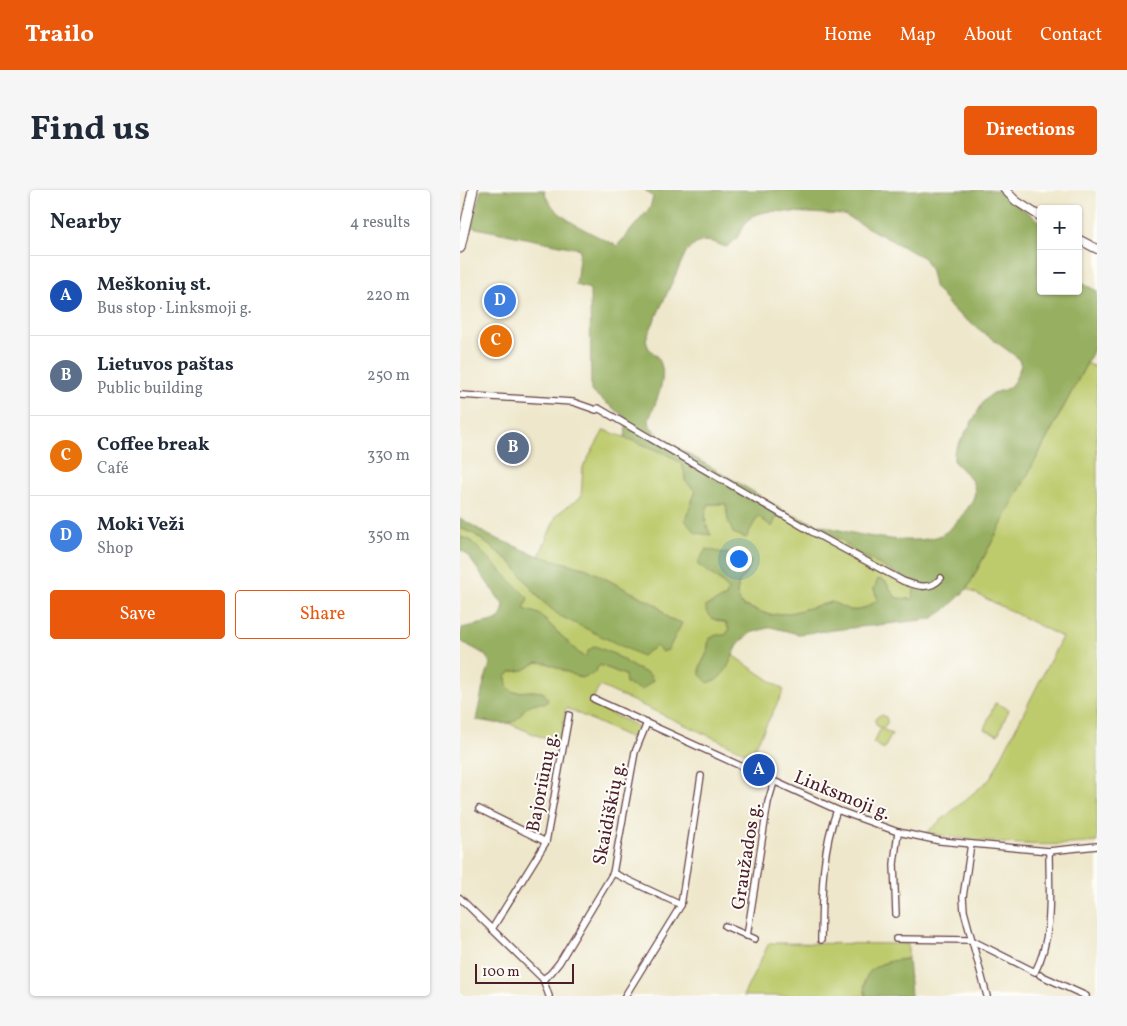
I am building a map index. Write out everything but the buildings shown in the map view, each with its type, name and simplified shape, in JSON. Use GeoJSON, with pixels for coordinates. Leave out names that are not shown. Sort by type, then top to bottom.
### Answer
{"type":"FeatureCollection","features":[{"type":"Feature","properties":{"kind":"main road"},"geometry":{"type":"LineString","coordinates":[[460,248],[473,190]]}},
{"type":"Feature","properties":{"kind":"main road"},"geometry":{"type":"LineString","coordinates":[[1005,190],[1016,201],[1037,214]]}},
{"type":"Feature","properties":{"kind":"main road"},"geometry":{"type":"LineString","coordinates":[[1082,241],[1097,249]]}},
{"type":"Feature","properties":{"kind":"street"},"geometry":{"type":"LineString","coordinates":[[460,395],[573,402],[596,410],[598,408],[814,533],[903,581],[929,587],[936,584],[941,578]]}},
{"type":"Feature","properties":{"kind":"street","name":"Linksmoji g."},"geometry":{"type":"LineString","coordinates":[[594,699],[837,810],[898,832],[940,841],[1049,851],[1097,846]]}},
{"type":"Feature","properties":{"kind":"street","name":"Bajoriūnų g."},"geometry":{"type":"LineString","coordinates":[[492,930],[546,842],[569,715]]}},
{"type":"Feature","properties":{"kind":"street","name":"Skaidiškių g."},"geometry":{"type":"LineString","coordinates":[[543,979],[559,963],[613,874],[635,752],[647,723]]}},
{"type":"Feature","properties":{"kind":"street"},"geometry":{"type":"LineString","coordinates":[[625,996],[681,905],[701,776]]}},
{"type":"Feature","properties":{"kind":"street","name":"Graužados g."},"geometry":{"type":"LineString","coordinates":[[747,936],[768,802],[774,782]]}},
{"type":"Feature","properties":{"kind":"street"},"geometry":{"type":"LineString","coordinates":[[479,809],[546,842]]}},
{"type":"Feature","properties":{"kind":"street"},"geometry":{"type":"LineString","coordinates":[[821,940],[822,886],[826,847],[837,810]]}},
{"type":"Feature","properties":{"kind":"street"},"geometry":{"type":"LineString","coordinates":[[896,914],[894,864],[898,832]]}},
{"type":"Feature","properties":{"kind":"street"},"geometry":{"type":"LineString","coordinates":[[971,844],[963,897],[964,912],[987,996]]}},
{"type":"Feature","properties":{"kind":"street"},"geometry":{"type":"LineString","coordinates":[[1037,974],[1046,940],[1049,906],[1049,851]]}},
{"type":"Feature","properties":{"kind":"street"},"geometry":{"type":"LineString","coordinates":[[613,874],[681,905]]}},
{"type":"Feature","properties":{"kind":"street"},"geometry":{"type":"LineString","coordinates":[[460,898],[543,979],[549,996]]}},
{"type":"Feature","properties":{"kind":"street"},"geometry":{"type":"LineString","coordinates":[[725,926],[755,939]]}},
{"type":"Feature","properties":{"kind":"street"},"geometry":{"type":"LineString","coordinates":[[896,939],[971,940],[1037,974],[1086,996]]}},
{"type":"Feature","properties":{"kind":"green space"},"geometry":{"type":"Polygon","coordinates":[[[481,190],[544,190],[548,200],[563,216],[574,224],[617,246],[650,208],[653,197],[645,190],[997,190],[1037,219],[1037,295],[1082,295],[1082,283],[1097,291],[1097,344],[967,589],[945,610],[931,619],[798,634],[771,627],[750,633],[739,643],[726,670],[718,679],[708,683],[700,675],[700,667],[707,653],[709,639],[716,635],[725,635],[729,630],[726,623],[713,619],[706,612],[706,606],[726,597],[728,590],[723,583],[697,564],[706,549],[751,561],[749,569],[739,583],[737,593],[740,603],[770,615],[790,613],[832,602],[850,610],[860,610],[878,600],[874,589],[878,579],[885,581],[896,598],[912,599],[915,586],[906,579],[854,551],[841,539],[807,525],[777,516],[772,527],[758,516],[746,538],[733,533],[728,520],[726,504],[709,504],[706,520],[711,535],[696,533],[685,520],[696,491],[685,481],[682,466],[664,454],[625,438],[627,419],[591,391],[590,289],[576,285],[580,249],[471,227],[481,190]],[[772,211],[761,213],[748,220],[738,236],[726,247],[705,241],[696,244],[686,252],[646,339],[649,348],[658,358],[662,372],[658,397],[649,420],[650,426],[660,437],[778,508],[795,516],[847,532],[891,539],[930,539],[943,534],[950,529],[967,509],[972,501],[975,489],[970,478],[954,462],[954,452],[984,401],[994,393],[1009,387],[1015,380],[1021,365],[1018,358],[953,310],[934,286],[931,271],[924,258],[844,215],[772,211]]]}},
{"type":"Feature","properties":{"kind":"green space"},"geometry":{"type":"Polygon","coordinates":[[[1087,363],[1097,368],[1097,842],[1054,845],[1012,844],[926,833],[990,779],[1062,637],[967,589],[1087,363]]]}},
{"type":"Feature","properties":{"kind":"green space"},"geometry":{"type":"Polygon","coordinates":[[[604,430],[665,453],[680,463],[684,469],[685,481],[696,491],[692,501],[707,527],[705,512],[709,504],[726,504],[728,520],[758,516],[772,526],[776,516],[807,525],[841,539],[854,551],[906,579],[915,586],[913,599],[896,598],[885,581],[874,589],[878,600],[860,610],[850,610],[832,602],[790,613],[770,615],[740,603],[737,593],[739,583],[749,569],[738,555],[724,554],[706,549],[713,576],[723,583],[728,590],[726,597],[706,606],[713,619],[726,623],[729,630],[726,635],[709,639],[707,653],[700,667],[726,670],[732,655],[784,690],[751,755],[600,686],[590,704],[639,727],[635,740],[566,708],[560,745],[508,723],[528,706],[538,702],[546,702],[534,691],[513,692],[507,686],[506,677],[510,672],[524,670],[537,662],[547,663],[581,678],[600,665],[625,675],[653,680],[649,674],[635,668],[614,654],[589,650],[585,658],[581,655],[539,614],[523,609],[527,598],[470,540],[460,537],[460,528],[474,534],[511,562],[541,600],[560,616],[668,650],[681,623],[668,618],[658,606],[587,569],[539,556],[557,514],[581,497],[583,467],[604,430]]]}},
{"type":"Feature","properties":{"kind":"green space"},"geometry":{"type":"Polygon","coordinates":[[[460,518],[490,536],[539,556],[587,569],[658,606],[668,618],[682,623],[668,650],[662,652],[656,646],[642,656],[560,616],[541,600],[511,562],[474,534],[460,528],[460,518]]]}},
{"type":"Feature","properties":{"kind":"green space"},"geometry":{"type":"Polygon","coordinates":[[[460,537],[470,540],[528,598],[524,609],[539,614],[581,655],[585,657],[589,650],[595,646],[614,654],[635,668],[649,674],[653,680],[642,690],[626,684],[625,675],[600,665],[593,674],[581,678],[547,663],[537,662],[524,670],[510,672],[506,677],[507,686],[513,692],[543,692],[548,699],[546,703],[537,703],[527,707],[515,721],[509,723],[476,720],[490,664],[482,653],[460,640],[462,628],[498,620],[504,606],[466,553],[460,550],[460,537]]]}},
{"type":"Feature","properties":{"kind":"green space"},"geometry":{"type":"Polygon","coordinates":[[[995,703],[1009,709],[998,735],[984,729],[995,703]]]}},
{"type":"Feature","properties":{"kind":"green space"},"geometry":{"type":"Polygon","coordinates":[[[882,715],[886,717],[887,723],[881,728],[876,725],[875,719],[882,715]]]}},
{"type":"Feature","properties":{"kind":"green space"},"geometry":{"type":"Polygon","coordinates":[[[881,728],[892,734],[884,749],[873,743],[881,728]]]}},
{"type":"Feature","properties":{"kind":"green space"},"geometry":{"type":"Polygon","coordinates":[[[769,943],[908,944],[908,959],[891,961],[876,967],[870,972],[864,986],[866,996],[743,996],[769,943]]]}},
{"type":"Feature","properties":{"kind":"green space"},"geometry":{"type":"Polygon","coordinates":[[[908,959],[911,996],[866,996],[864,986],[870,972],[876,967],[891,961],[908,959]]]}},
{"type":"Feature","properties":{"kind":"place","name":"Moki Veži"},"geometry":{"type":"Point","coordinates":[500,301]}},
{"type":"Feature","properties":{"kind":"place","name":"Coffee break"},"geometry":{"type":"Point","coordinates":[496,341]}},
{"type":"Feature","properties":{"kind":"place","name":"Lietuvos paštas"},"geometry":{"type":"Point","coordinates":[513,448]}},
{"type":"Feature","properties":{"kind":"place","name":"Meškonių st."},"geometry":{"type":"Point","coordinates":[759,770]}}]}
